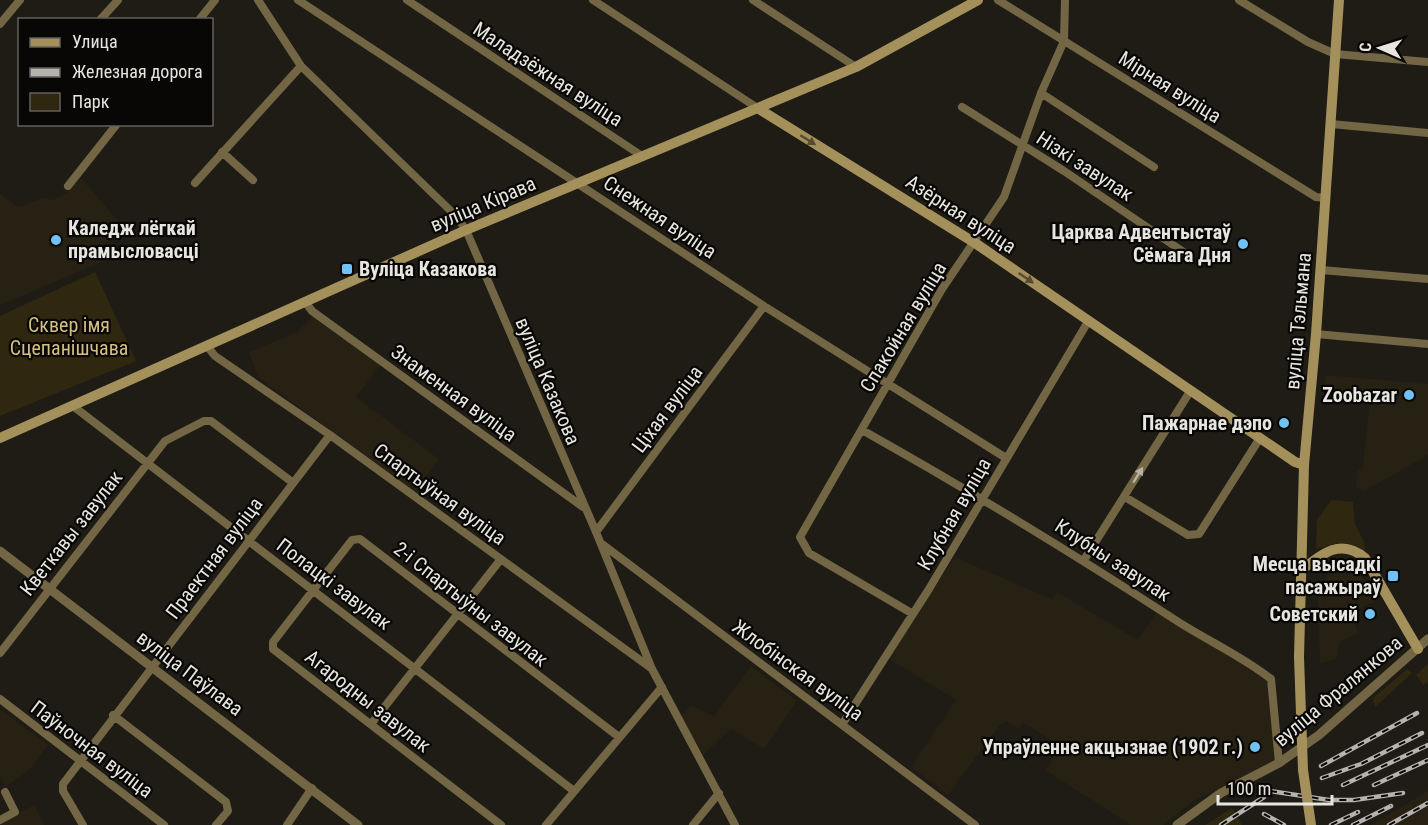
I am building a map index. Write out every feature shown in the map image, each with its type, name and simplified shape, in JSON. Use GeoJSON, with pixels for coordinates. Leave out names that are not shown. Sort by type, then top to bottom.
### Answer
{"type":"FeatureCollection","features":[{"type":"Feature","properties":{"kind":"main road","name":"вуліца Кірава"},"geometry":{"type":"LineString","coordinates":[[0,438],[466,230],[856,67],[978,0]]}},
{"type":"Feature","properties":{"kind":"main road","name":"вуліца Тэльмана"},"geometry":{"type":"LineString","coordinates":[[1311,825],[1299,711],[1304,465],[1321,270],[1339,0]]}},
{"type":"Feature","properties":{"kind":"main road","name":"Азёрная вуліца"},"geometry":{"type":"LineString","coordinates":[[759,109],[975,243],[1295,462],[1304,465]]}},
{"type":"Feature","properties":{"kind":"main road"},"geometry":{"type":"LineString","coordinates":[[1302,572],[1328,550],[1337,548],[1357,552],[1365,558],[1418,649]]}},
{"type":"Feature","properties":{"kind":"street"},"geometry":{"type":"LineString","coordinates":[[0,24],[20,0]]}},
{"type":"Feature","properties":{"kind":"street"},"geometry":{"type":"LineString","coordinates":[[102,18],[118,0]]}},
{"type":"Feature","properties":{"kind":"street"},"geometry":{"type":"LineString","coordinates":[[202,18],[215,0]]}},
{"type":"Feature","properties":{"kind":"street","name":"вуліца Казакова"},"geometry":{"type":"LineString","coordinates":[[258,0],[301,66],[456,216],[466,230],[601,543],[652,669],[735,825]]}},
{"type":"Feature","properties":{"kind":"street","name":"Снежная вуліца"},"geometry":{"type":"LineString","coordinates":[[298,0],[764,306],[1006,458]]}},
{"type":"Feature","properties":{"kind":"street","name":"Маладзёжная вуліца"},"geometry":{"type":"LineString","coordinates":[[406,0],[642,156]]}},
{"type":"Feature","properties":{"kind":"street","name":"Азёрная вуліца"},"geometry":{"type":"LineString","coordinates":[[593,0],[759,109]]}},
{"type":"Feature","properties":{"kind":"street"},"geometry":{"type":"LineString","coordinates":[[753,0],[856,67]]}},
{"type":"Feature","properties":{"kind":"street","name":"Мірная вуліца"},"geometry":{"type":"LineString","coordinates":[[998,0],[1316,197],[1326,198]]}},
{"type":"Feature","properties":{"kind":"street","name":"Спакойная вуліца"},"geometry":{"type":"LineString","coordinates":[[913,614],[809,553],[800,537],[942,290],[1004,196],[1041,93],[1064,41],[1065,0]]}},
{"type":"Feature","properties":{"kind":"street"},"geometry":{"type":"LineString","coordinates":[[1239,0],[1308,42],[1335,54],[1428,62]]}},
{"type":"Feature","properties":{"kind":"street"},"geometry":{"type":"LineString","coordinates":[[195,183],[301,66]]}},
{"type":"Feature","properties":{"kind":"street"},"geometry":{"type":"LineString","coordinates":[[1041,93],[1155,167]]}},
{"type":"Feature","properties":{"kind":"street","name":"Нізкі завулак"},"geometry":{"type":"LineString","coordinates":[[962,107],[1022,144],[1188,255]]}},
{"type":"Feature","properties":{"kind":"street"},"geometry":{"type":"LineString","coordinates":[[1331,124],[1428,133]]}},
{"type":"Feature","properties":{"kind":"street"},"geometry":{"type":"LineString","coordinates":[[68,186],[115,126]]}},
{"type":"Feature","properties":{"kind":"street"},"geometry":{"type":"LineString","coordinates":[[222,152],[253,180]]}},
{"type":"Feature","properties":{"kind":"street"},"geometry":{"type":"LineString","coordinates":[[1321,270],[1428,279]]}},
{"type":"Feature","properties":{"kind":"street","name":"Знаменная вуліца"},"geometry":{"type":"LineString","coordinates":[[306,303],[312,311],[585,508]]}},
{"type":"Feature","properties":{"kind":"street","name":"Ціхая вуліца"},"geometry":{"type":"LineString","coordinates":[[596,532],[764,306]]}},
{"type":"Feature","properties":{"kind":"street","name":"Клубная вуліца"},"geometry":{"type":"LineString","coordinates":[[843,723],[913,614],[1089,320]]}},
{"type":"Feature","properties":{"kind":"street"},"geometry":{"type":"LineString","coordinates":[[1316,334],[1428,344]]}},
{"type":"Feature","properties":{"kind":"street","name":"Спартыўная вуліца"},"geometry":{"type":"LineString","coordinates":[[207,346],[215,356],[330,435],[652,669]]}},
{"type":"Feature","properties":{"kind":"street"},"geometry":{"type":"LineString","coordinates":[[1084,560],[1191,390]]}},
{"type":"Feature","properties":{"kind":"street","name":"Полацкі завулак"},"geometry":{"type":"LineString","coordinates":[[73,406],[415,667],[573,791]]}},
{"type":"Feature","properties":{"kind":"street","name":"Кветкавы завулак"},"geometry":{"type":"LineString","coordinates":[[0,653],[165,441],[204,421],[211,421],[292,482]]}},
{"type":"Feature","properties":{"kind":"street","name":"Клубны завулак"},"geometry":{"type":"LineString","coordinates":[[862,430],[982,498],[1084,560],[1199,636],[1252,664],[1270,679],[1279,763]]}},
{"type":"Feature","properties":{"kind":"street","name":"Праектная вуліца"},"geometry":{"type":"LineString","coordinates":[[83,825],[62,788],[80,759],[330,435]]}},
{"type":"Feature","properties":{"kind":"street"},"geometry":{"type":"LineString","coordinates":[[1125,497],[1188,535],[1199,534],[1260,438]]}},
{"type":"Feature","properties":{"kind":"street","name":"2-і Спартыўны завулак"},"geometry":{"type":"LineString","coordinates":[[313,590],[356,538],[619,737]]}},
{"type":"Feature","properties":{"kind":"street","name":"Жлобінская вуліца"},"geometry":{"type":"LineString","coordinates":[[601,543],[762,666],[843,723],[975,825]]}},
{"type":"Feature","properties":{"kind":"street","name":"вуліца Паўлава"},"geometry":{"type":"LineString","coordinates":[[0,551],[358,825]]}},
{"type":"Feature","properties":{"kind":"street"},"geometry":{"type":"LineString","coordinates":[[371,724],[501,559]]}},
{"type":"Feature","properties":{"kind":"street","name":"Агародны завулак"},"geometry":{"type":"LineString","coordinates":[[313,590],[273,642],[273,649],[501,825]]}},
{"type":"Feature","properties":{"kind":"street","name":"вуліца Фралянкова"},"geometry":{"type":"LineString","coordinates":[[1177,825],[1221,793],[1279,763],[1319,735],[1428,639]]}},
{"type":"Feature","properties":{"kind":"street"},"geometry":{"type":"LineString","coordinates":[[546,825],[662,687]]}},
{"type":"Feature","properties":{"kind":"street","name":"Паўночная вуліца"},"geometry":{"type":"LineString","coordinates":[[0,699],[164,825]]}},
{"type":"Feature","properties":{"kind":"street"},"geometry":{"type":"LineString","coordinates":[[113,715],[226,802],[228,810],[216,825]]}},
{"type":"Feature","properties":{"kind":"street"},"geometry":{"type":"LineString","coordinates":[[286,825],[312,788]]}},
{"type":"Feature","properties":{"kind":"street"},"geometry":{"type":"LineString","coordinates":[[0,820],[15,812],[5,792]]}},
{"type":"Feature","properties":{"kind":"street"},"geometry":{"type":"LineString","coordinates":[[693,825],[719,793]]}},
{"type":"Feature","properties":{"kind":"shaded area","name":"Каледж лёгкай прамысловасці"},"geometry":{"type":"Polygon","coordinates":[[[81,178],[129,233],[96,247],[102,262],[0,305],[0,194],[18,207],[43,198],[53,200],[67,193],[81,178]]]}},
{"type":"Feature","properties":{"kind":"shaded area"},"geometry":{"type":"Polygon","coordinates":[[[315,314],[382,363],[356,397],[439,459],[415,492],[258,377],[249,352],[297,332],[315,314]]]}},
{"type":"Feature","properties":{"kind":"shaded area"},"geometry":{"type":"Polygon","coordinates":[[[1325,375],[1428,384],[1428,455],[1363,492],[1356,486],[1357,471],[1363,466],[1370,400],[1324,396],[1325,375]]]}},
{"type":"Feature","properties":{"kind":"shaded area"},"geometry":{"type":"Polygon","coordinates":[[[955,557],[1053,600],[1057,592],[1138,640],[1157,612],[1263,675],[1268,684],[1277,760],[1195,800],[1163,825],[1131,825],[1045,770],[1061,746],[1024,723],[1019,729],[1006,721],[1000,725],[948,795],[911,767],[956,700],[888,658],[955,557]]]}},
{"type":"Feature","properties":{"kind":"shaded area"},"geometry":{"type":"Polygon","coordinates":[[[1351,557],[1376,601],[1357,610],[1359,615],[1353,618],[1358,633],[1339,642],[1337,658],[1320,664],[1318,590],[1326,577],[1351,557]]]}},
{"type":"Feature","properties":{"kind":"shaded area"},"geometry":{"type":"Polygon","coordinates":[[[751,666],[797,701],[764,749],[731,729],[703,755],[681,717],[691,705],[714,716],[751,666]]]}},
{"type":"Feature","properties":{"kind":"shaded area"},"geometry":{"type":"Polygon","coordinates":[[[0,709],[48,745],[29,770],[5,787],[0,778],[0,709]]]}},
{"type":"Feature","properties":{"kind":"shaded area"},"geometry":{"type":"Polygon","coordinates":[[[1428,791],[1428,825],[1371,825],[1428,791]]]}},
{"type":"Feature","properties":{"kind":"shaded area"},"geometry":{"type":"Polygon","coordinates":[[[34,805],[44,825],[0,825],[0,823],[34,805]]]}},
{"type":"Feature","properties":{"kind":"green space","name":"Сквер імя Сцепанішчава"},"geometry":{"type":"Polygon","coordinates":[[[95,272],[136,361],[0,416],[0,316],[95,272]]]}},
{"type":"Feature","properties":{"kind":"green space"},"geometry":{"type":"Polygon","coordinates":[[[1331,500],[1353,502],[1355,524],[1364,542],[1365,550],[1337,543],[1316,549],[1317,520],[1331,500]]]}},
{"type":"Feature","properties":{"kind":"green space"},"geometry":{"type":"Polygon","coordinates":[[[1428,664],[1428,682],[1423,685],[1416,675],[1428,664]]]}},
{"type":"Feature","properties":{"kind":"green space"},"geometry":{"type":"Polygon","coordinates":[[[1407,669],[1412,673],[1375,707],[1373,698],[1407,669]]]}},
{"type":"Feature","properties":{"kind":"green space"},"geometry":{"type":"Polygon","coordinates":[[[1232,808],[1242,825],[1205,825],[1232,808]]]}},
{"type":"Feature","properties":{"kind":"railway"},"geometry":{"type":"LineString","coordinates":[[1321,766],[1417,713]]}},
{"type":"Feature","properties":{"kind":"railway"},"geometry":{"type":"LineString","coordinates":[[1322,778],[1361,764],[1422,733]]}},
{"type":"Feature","properties":{"kind":"railway"},"geometry":{"type":"LineString","coordinates":[[1343,785],[1428,745]]}},
{"type":"Feature","properties":{"kind":"railway"},"geometry":{"type":"LineString","coordinates":[[1374,785],[1428,760]]}},
{"type":"Feature","properties":{"kind":"railway"},"geometry":{"type":"LineString","coordinates":[[1270,791],[1329,800],[1354,800],[1403,793]]}},
{"type":"Feature","properties":{"kind":"railway"},"geometry":{"type":"LineString","coordinates":[[1221,825],[1264,797]]}},
{"type":"Feature","properties":{"kind":"railway"},"geometry":{"type":"LineString","coordinates":[[1389,825],[1428,803]]}},
{"type":"Feature","properties":{"kind":"railway"},"geometry":{"type":"LineString","coordinates":[[1353,825],[1391,806]]}},
{"type":"Feature","properties":{"kind":"railway"},"geometry":{"type":"LineString","coordinates":[[1331,825],[1358,812]]}},
{"type":"Feature","properties":{"kind":"railway"},"geometry":{"type":"LineString","coordinates":[[1264,814],[1284,825]]}},
{"type":"Feature","properties":{"kind":"place","name":"Каледж лёгкай прамысловасці"},"geometry":{"type":"Point","coordinates":[56,240]}},
{"type":"Feature","properties":{"kind":"place","name":"Царква Адвентыстаў Сёмага Дня"},"geometry":{"type":"Point","coordinates":[1243,244]}},
{"type":"Feature","properties":{"kind":"place","name":"Вуліца Казакова"},"geometry":{"type":"Point","coordinates":[347,269]}},
{"type":"Feature","properties":{"kind":"place","name":"Zoobazar"},"geometry":{"type":"Point","coordinates":[1409,395]}},
{"type":"Feature","properties":{"kind":"place","name":"Пажарнае дэпо"},"geometry":{"type":"Point","coordinates":[1284,423]}},
{"type":"Feature","properties":{"kind":"place","name":"Месца высадкі пасажыраў"},"geometry":{"type":"Point","coordinates":[1393,576]}},
{"type":"Feature","properties":{"kind":"place","name":"Советский"},"geometry":{"type":"Point","coordinates":[1370,614]}},
{"type":"Feature","properties":{"kind":"place","name":"Упраўленне акцызнае (1902 г.)"},"geometry":{"type":"Point","coordinates":[1255,747]}}]}
